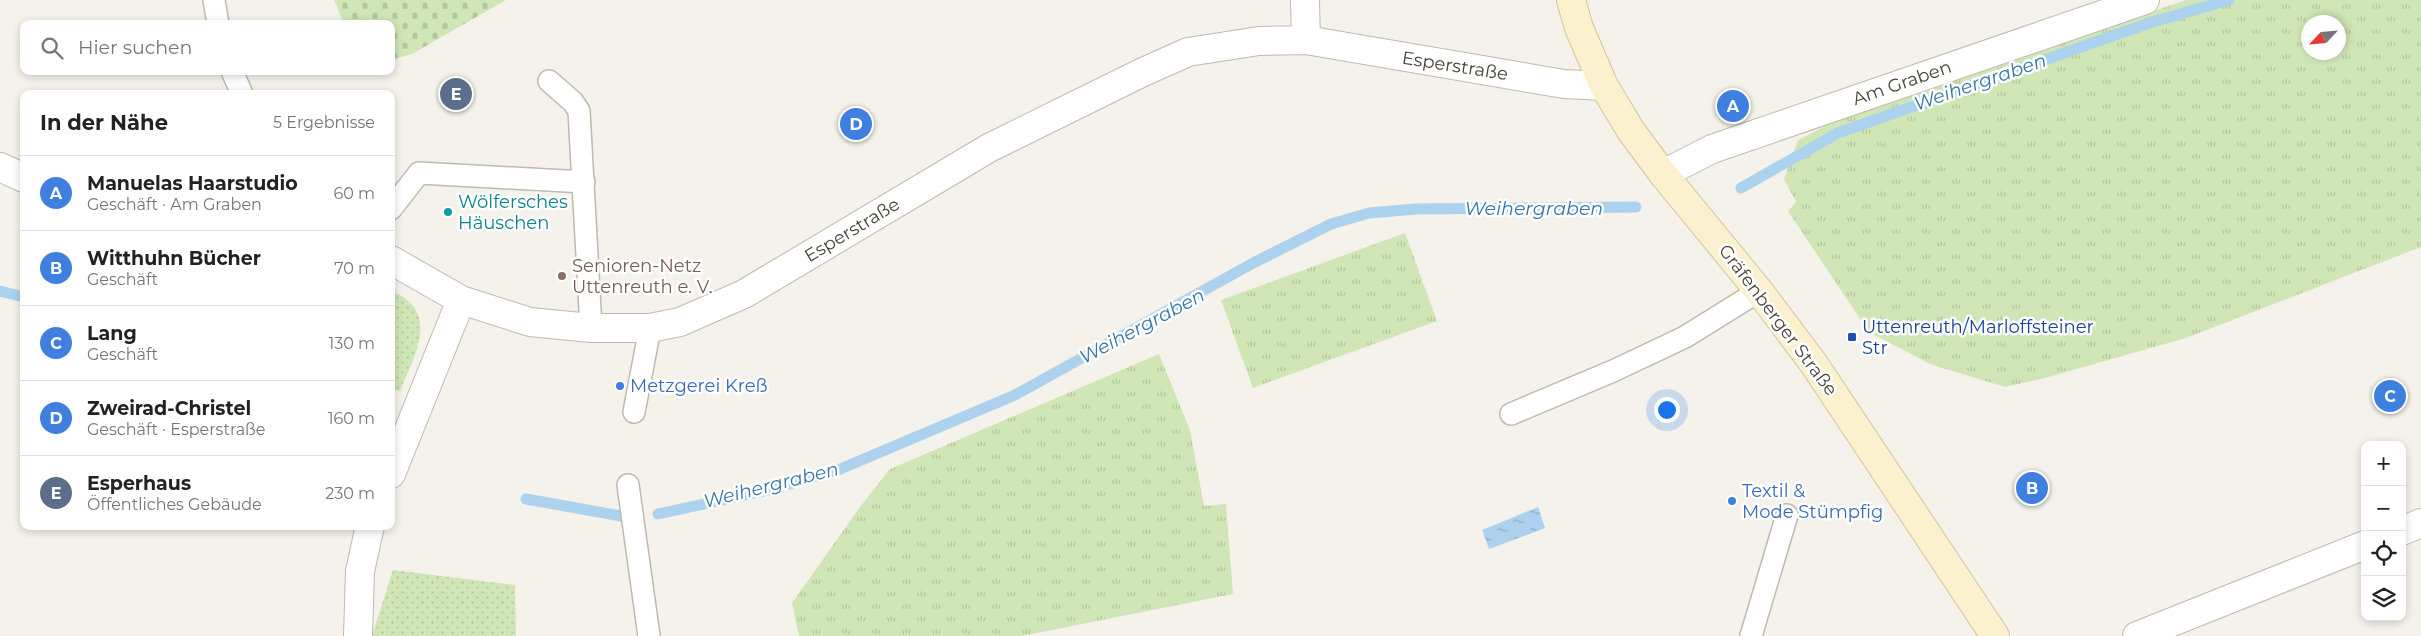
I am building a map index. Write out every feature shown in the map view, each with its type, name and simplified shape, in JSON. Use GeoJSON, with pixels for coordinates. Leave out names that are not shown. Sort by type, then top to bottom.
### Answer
{"type":"FeatureCollection","features":[{"type":"Feature","properties":{"kind":"main road","name":"Gräfenberger Straße"},"geometry":{"type":"LineString","coordinates":[[1571,0],[1579,28],[1604,86],[1631,131],[1663,174],[1759,291],[1814,364],[1995,636]]}},
{"type":"Feature","properties":{"kind":"street"},"geometry":{"type":"LineString","coordinates":[[1305,0],[1306,40]]}},
{"type":"Feature","properties":{"kind":"street","name":"Am Graben"},"geometry":{"type":"LineString","coordinates":[[1663,174],[1712,149],[2145,0]]}},
{"type":"Feature","properties":{"kind":"street","name":"Esperstraße"},"geometry":{"type":"LineString","coordinates":[[395,262],[461,300],[530,322],[591,328],[650,328],[680,322],[744,294],[989,148],[1141,73],[1188,52],[1259,41],[1306,40],[1564,84],[1604,86]]}},
{"type":"Feature","properties":{"kind":"street"},"geometry":{"type":"LineString","coordinates":[[0,167],[20,176]]}},
{"type":"Feature","properties":{"kind":"street"},"geometry":{"type":"LineString","coordinates":[[395,464],[461,300]]}},
{"type":"Feature","properties":{"kind":"street"},"geometry":{"type":"LineString","coordinates":[[2406,530],[2421,524]]}},
{"type":"Feature","properties":{"kind":"street"},"geometry":{"type":"LineString","coordinates":[[358,636],[360,571],[369,530]]}},
{"type":"Feature","properties":{"kind":"street"},"geometry":{"type":"LineString","coordinates":[[2137,636],[2361,547]]}},
{"type":"Feature","properties":{"kind":"lane"},"geometry":{"type":"LineString","coordinates":[[214,0],[217,20]]}},
{"type":"Feature","properties":{"kind":"lane"},"geometry":{"type":"LineString","coordinates":[[234,75],[240,90]]}},
{"type":"Feature","properties":{"kind":"lane"},"geometry":{"type":"LineString","coordinates":[[549,81],[579,111],[591,328]]}},
{"type":"Feature","properties":{"kind":"lane"},"geometry":{"type":"LineString","coordinates":[[395,203],[419,172],[584,182]]}},
{"type":"Feature","properties":{"kind":"lane"},"geometry":{"type":"LineString","coordinates":[[1511,414],[1613,371],[1685,337],[1759,291]]}},
{"type":"Feature","properties":{"kind":"lane"},"geometry":{"type":"LineString","coordinates":[[634,412],[650,328]]}},
{"type":"Feature","properties":{"kind":"lane"},"geometry":{"type":"LineString","coordinates":[[628,485],[649,636]]}},
{"type":"Feature","properties":{"kind":"lane"},"geometry":{"type":"LineString","coordinates":[[1752,636],[1787,515]]}},
{"type":"Feature","properties":{"kind":"green space"},"geometry":{"type":"Polygon","coordinates":[[[334,0],[506,0],[412,54],[395,59],[395,20],[342,20],[334,0]]]}},
{"type":"Feature","properties":{"kind":"green space"},"geometry":{"type":"Polygon","coordinates":[[[2186,0],[2421,0],[2421,247],[2186,338],[2045,378],[2005,387],[1930,364],[1869,332],[1788,211],[1796,202],[1784,179],[1798,140],[1831,123],[2186,0]]]}},
{"type":"Feature","properties":{"kind":"green space"},"geometry":{"type":"Polygon","coordinates":[[[1405,233],[1437,321],[1253,388],[1221,300],[1405,233]]]}},
{"type":"Feature","properties":{"kind":"green space"},"geometry":{"type":"Polygon","coordinates":[[[395,293],[407,300],[416,310],[420,322],[417,350],[400,391],[395,390],[395,293]]]}},
{"type":"Feature","properties":{"kind":"green space"},"geometry":{"type":"Polygon","coordinates":[[[1159,354],[1190,430],[1204,506],[1226,504],[1233,594],[1022,636],[799,636],[792,603],[860,507],[890,469],[1159,354]]]}},
{"type":"Feature","properties":{"kind":"green space"},"geometry":{"type":"Polygon","coordinates":[[[393,570],[515,585],[516,636],[372,636],[393,570]]]}},
{"type":"Feature","properties":{"kind":"water"},"geometry":{"type":"Polygon","coordinates":[[[1538,507],[1545,528],[1489,549],[1482,530],[1538,507]]]}},
{"type":"Feature","properties":{"kind":"waterway","name":"Weihergraben"},"geometry":{"type":"LineString","coordinates":[[1741,188],[1838,133],[2149,23],[2229,0]]}},
{"type":"Feature","properties":{"kind":"waterway","name":"Weihergraben"},"geometry":{"type":"LineString","coordinates":[[658,514],[768,490],[838,470],[1015,395],[1255,262],[1331,224],[1369,213],[1416,209],[1636,207]]}},
{"type":"Feature","properties":{"kind":"waterway","name":"Weihergraben"},"geometry":{"type":"LineString","coordinates":[[0,291],[20,296]]}},
{"type":"Feature","properties":{"kind":"waterway"},"geometry":{"type":"LineString","coordinates":[[526,499],[621,516]]}},
{"type":"Feature","properties":{"kind":"place","name":"Esperhaus"},"geometry":{"type":"Point","coordinates":[456,94]}},
{"type":"Feature","properties":{"kind":"place","name":"Manuelas Haarstudio"},"geometry":{"type":"Point","coordinates":[1733,106]}},
{"type":"Feature","properties":{"kind":"place","name":"Zweirad-Christel"},"geometry":{"type":"Point","coordinates":[856,124]}},
{"type":"Feature","properties":{"kind":"place","name":"Wölfersches Häuschen"},"geometry":{"type":"Point","coordinates":[448,212]}},
{"type":"Feature","properties":{"kind":"place","name":"Senioren-Netz Uttenreuth e. V."},"geometry":{"type":"Point","coordinates":[562,276]}},
{"type":"Feature","properties":{"kind":"place","name":"Uttenreuth/Marloffsteiner Str"},"geometry":{"type":"Point","coordinates":[1852,337]}},
{"type":"Feature","properties":{"kind":"place","name":"Metzgerei Kreß"},"geometry":{"type":"Point","coordinates":[620,386]}},
{"type":"Feature","properties":{"kind":"place","name":"Lang"},"geometry":{"type":"Point","coordinates":[2390,396]}},
{"type":"Feature","properties":{"kind":"place","name":"Witthuhn Bücher"},"geometry":{"type":"Point","coordinates":[2032,488]}},
{"type":"Feature","properties":{"kind":"place","name":"Textil & Mode Stümpfig"},"geometry":{"type":"Point","coordinates":[1732,501]}}]}
